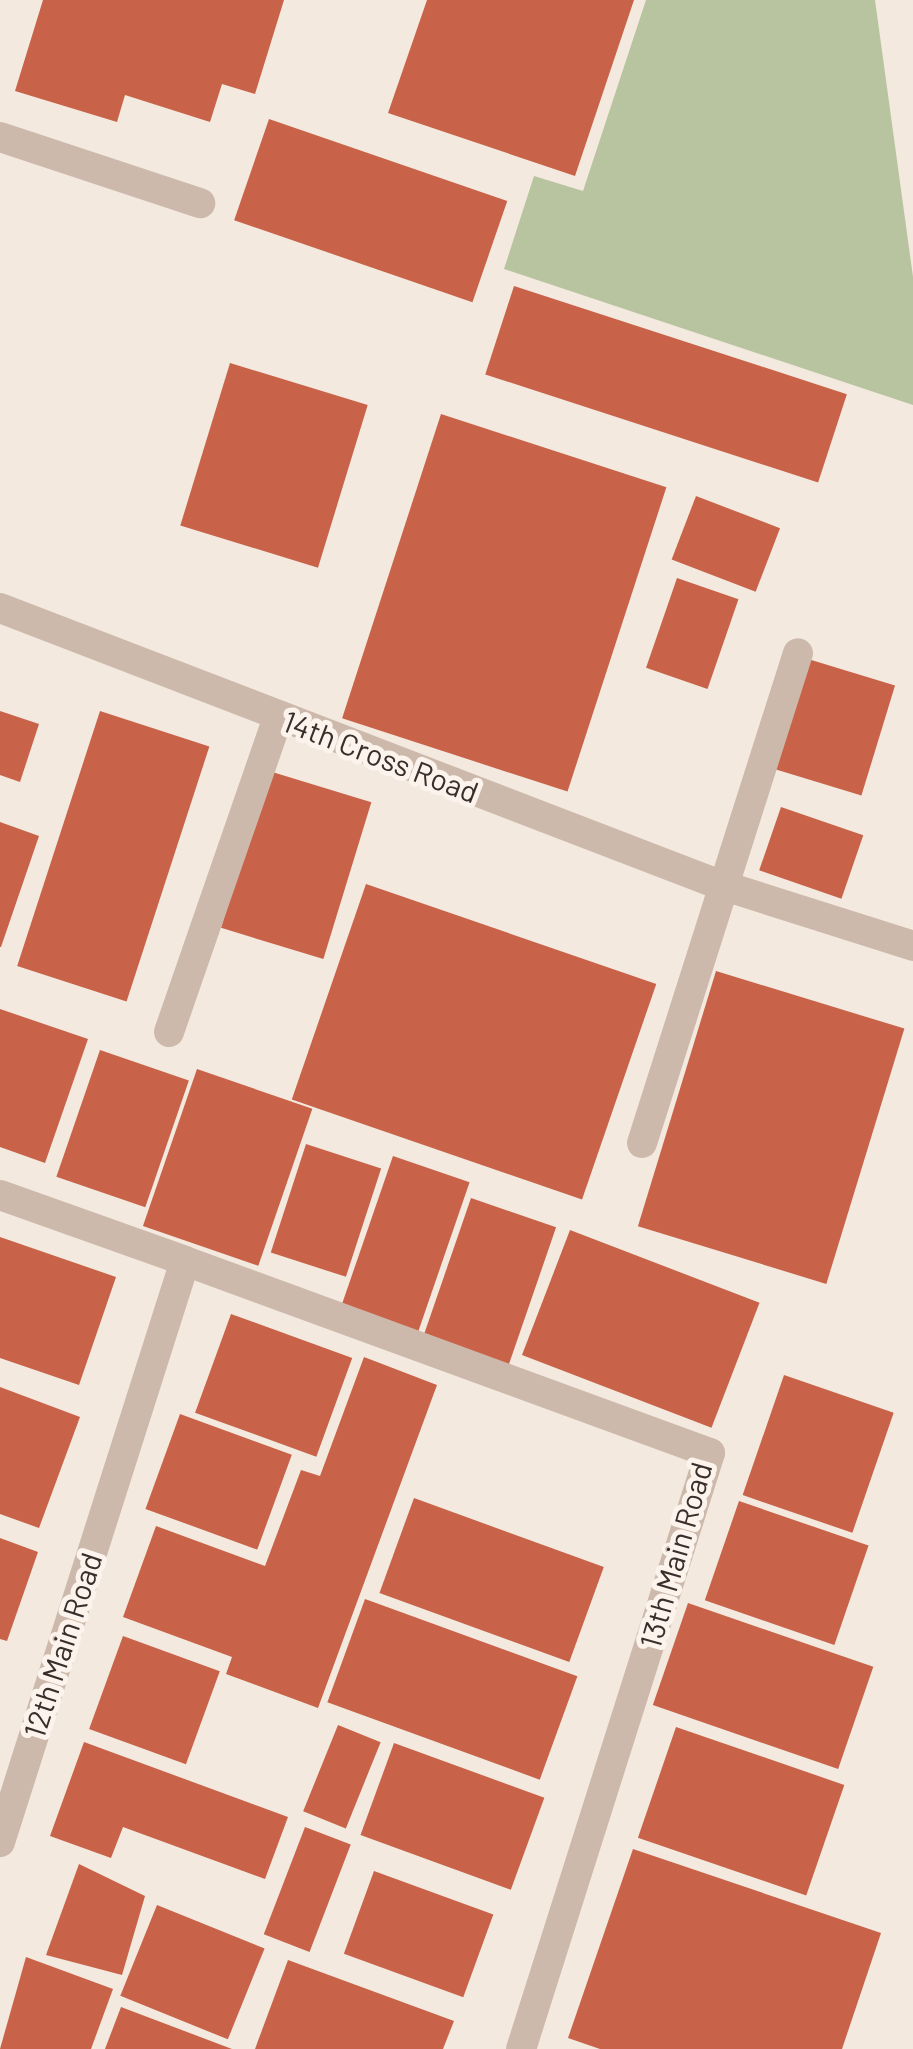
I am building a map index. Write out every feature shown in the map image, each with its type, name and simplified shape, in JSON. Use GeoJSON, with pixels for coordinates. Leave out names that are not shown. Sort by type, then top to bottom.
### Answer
{"type":"FeatureCollection","features":[{"type":"Feature","properties":{"kind":"street"},"geometry":{"type":"LineString","coordinates":[[0,137],[200,203]]}},
{"type":"Feature","properties":{"kind":"street","name":"14th Cross Road"},"geometry":{"type":"LineString","coordinates":[[0,608],[718,884],[913,946]]}},
{"type":"Feature","properties":{"kind":"street"},"geometry":{"type":"LineString","coordinates":[[642,1143],[718,884],[798,652]]}},
{"type":"Feature","properties":{"kind":"street"},"geometry":{"type":"LineString","coordinates":[[169,1032],[278,716]]}},
{"type":"Feature","properties":{"kind":"street"},"geometry":{"type":"LineString","coordinates":[[0,1195],[185,1261]]}},
{"type":"Feature","properties":{"kind":"street","name":"12th Main Road"},"geometry":{"type":"LineString","coordinates":[[0,1842],[185,1261]]}},
{"type":"Feature","properties":{"kind":"street","name":"13th Main Road"},"geometry":{"type":"LineString","coordinates":[[185,1261],[710,1453],[521,2049]]}},
{"type":"Feature","properties":{"kind":"green space"},"geometry":{"type":"Polygon","coordinates":[[[646,0],[875,0],[913,277],[913,405],[504,269],[534,176],[583,191],[646,0]]]}},
{"type":"Feature","properties":{"kind":"building"},"geometry":{"type":"Polygon","coordinates":[[[43,0],[284,0],[255,94],[222,84],[210,122],[125,95],[117,122],[15,91],[43,0]]]}},
{"type":"Feature","properties":{"kind":"building"},"geometry":{"type":"Polygon","coordinates":[[[427,0],[634,0],[575,176],[388,113],[427,0]]]}},
{"type":"Feature","properties":{"kind":"building"},"geometry":{"type":"Polygon","coordinates":[[[269,119],[507,201],[472,302],[234,220],[269,119]]]}},
{"type":"Feature","properties":{"kind":"building"},"geometry":{"type":"Polygon","coordinates":[[[514,286],[847,394],[818,483],[485,374],[514,286]]]}},
{"type":"Feature","properties":{"kind":"building"},"geometry":{"type":"Polygon","coordinates":[[[230,363],[368,405],[318,568],[180,526],[230,363]]]}},
{"type":"Feature","properties":{"kind":"building"},"geometry":{"type":"Polygon","coordinates":[[[441,414],[666,487],[568,792],[342,718],[441,414]]]}},
{"type":"Feature","properties":{"kind":"building"},"geometry":{"type":"Polygon","coordinates":[[[696,496],[780,528],[756,592],[672,559],[696,496]]]}},
{"type":"Feature","properties":{"kind":"building"},"geometry":{"type":"Polygon","coordinates":[[[677,578],[738,599],[708,689],[646,668],[677,578]]]}},
{"type":"Feature","properties":{"kind":"building"},"geometry":{"type":"Polygon","coordinates":[[[808,659],[895,686],[861,796],[774,769],[808,659]]]}},
{"type":"Feature","properties":{"kind":"building"},"geometry":{"type":"Polygon","coordinates":[[[0,711],[39,724],[20,782],[0,775],[0,711]]]}},
{"type":"Feature","properties":{"kind":"building"},"geometry":{"type":"Polygon","coordinates":[[[100,711],[209,747],[127,1001],[17,966],[100,711]]]}},
{"type":"Feature","properties":{"kind":"building"},"geometry":{"type":"Polygon","coordinates":[[[269,771],[371,802],[323,959],[221,928],[269,771]]]}},
{"type":"Feature","properties":{"kind":"building"},"geometry":{"type":"Polygon","coordinates":[[[781,807],[863,835],[841,899],[759,870],[781,807]]]}},
{"type":"Feature","properties":{"kind":"building"},"geometry":{"type":"Polygon","coordinates":[[[0,822],[39,836],[1,947],[0,947],[0,822]]]}},
{"type":"Feature","properties":{"kind":"building"},"geometry":{"type":"Polygon","coordinates":[[[366,884],[656,984],[582,1200],[292,1100],[366,884]]]}},
{"type":"Feature","properties":{"kind":"building"},"geometry":{"type":"Polygon","coordinates":[[[716,971],[904,1029],[826,1284],[638,1226],[716,971]]]}},
{"type":"Feature","properties":{"kind":"building"},"geometry":{"type":"Polygon","coordinates":[[[0,1009],[88,1039],[45,1163],[0,1147],[0,1009]]]}},
{"type":"Feature","properties":{"kind":"building"},"geometry":{"type":"Polygon","coordinates":[[[100,1050],[189,1081],[145,1207],[56,1177],[100,1050]]]}},
{"type":"Feature","properties":{"kind":"building"},"geometry":{"type":"Polygon","coordinates":[[[197,1069],[312,1109],[258,1266],[143,1226],[197,1069]]]}},
{"type":"Feature","properties":{"kind":"building"},"geometry":{"type":"Polygon","coordinates":[[[306,1144],[381,1168],[346,1277],[271,1252],[306,1144]]]}},
{"type":"Feature","properties":{"kind":"building"},"geometry":{"type":"Polygon","coordinates":[[[393,1156],[470,1182],[418,1333],[341,1306],[393,1156]]]}},
{"type":"Feature","properties":{"kind":"building"},"geometry":{"type":"Polygon","coordinates":[[[471,1198],[556,1227],[509,1365],[423,1336],[471,1198]]]}},
{"type":"Feature","properties":{"kind":"building"},"geometry":{"type":"Polygon","coordinates":[[[570,1230],[760,1303],[711,1428],[522,1355],[570,1230]]]}},
{"type":"Feature","properties":{"kind":"building"},"geometry":{"type":"Polygon","coordinates":[[[0,1237],[116,1277],[79,1385],[0,1358],[0,1237]]]}},
{"type":"Feature","properties":{"kind":"building"},"geometry":{"type":"Polygon","coordinates":[[[231,1314],[352,1358],[316,1457],[195,1413],[231,1314]]]}},
{"type":"Feature","properties":{"kind":"building"},"geometry":{"type":"Polygon","coordinates":[[[364,1357],[437,1385],[318,1708],[226,1674],[232,1657],[123,1617],[156,1526],[265,1566],[301,1470],[320,1476],[364,1357]]]}},
{"type":"Feature","properties":{"kind":"building"},"geometry":{"type":"Polygon","coordinates":[[[784,1375],[894,1413],[852,1533],[743,1495],[784,1375]]]}},
{"type":"Feature","properties":{"kind":"building"},"geometry":{"type":"Polygon","coordinates":[[[0,1387],[80,1417],[39,1528],[0,1514],[0,1387]]]}},
{"type":"Feature","properties":{"kind":"building"},"geometry":{"type":"Polygon","coordinates":[[[180,1414],[292,1455],[257,1550],[145,1509],[180,1414]]]}},
{"type":"Feature","properties":{"kind":"building"},"geometry":{"type":"Polygon","coordinates":[[[414,1498],[604,1567],[569,1662],[379,1593],[414,1498]]]}},
{"type":"Feature","properties":{"kind":"building"},"geometry":{"type":"Polygon","coordinates":[[[739,1501],[869,1546],[834,1645],[705,1600],[739,1501]]]}},
{"type":"Feature","properties":{"kind":"building"},"geometry":{"type":"Polygon","coordinates":[[[0,1538],[38,1552],[7,1641],[0,1639],[0,1538]]]}},
{"type":"Feature","properties":{"kind":"building"},"geometry":{"type":"Polygon","coordinates":[[[365,1599],[577,1676],[540,1780],[327,1702],[365,1599]]]}},
{"type":"Feature","properties":{"kind":"building"},"geometry":{"type":"Polygon","coordinates":[[[688,1603],[873,1667],[838,1769],[653,1705],[688,1603]]]}},
{"type":"Feature","properties":{"kind":"building"},"geometry":{"type":"Polygon","coordinates":[[[123,1636],[220,1671],[186,1764],[89,1729],[123,1636]]]}},
{"type":"Feature","properties":{"kind":"building"},"geometry":{"type":"Polygon","coordinates":[[[338,1725],[381,1742],[346,1828],[303,1811],[338,1725]]]}},
{"type":"Feature","properties":{"kind":"building"},"geometry":{"type":"Polygon","coordinates":[[[676,1727],[844,1785],[806,1896],[638,1838],[676,1727]]]}},
{"type":"Feature","properties":{"kind":"building"},"geometry":{"type":"Polygon","coordinates":[[[84,1742],[288,1817],[265,1879],[123,1827],[111,1858],[50,1836],[84,1742]]]}},
{"type":"Feature","properties":{"kind":"building"},"geometry":{"type":"Polygon","coordinates":[[[394,1743],[544,1798],[511,1890],[360,1835],[394,1743]]]}},
{"type":"Feature","properties":{"kind":"building"},"geometry":{"type":"Polygon","coordinates":[[[305,1827],[351,1845],[310,1952],[264,1934],[305,1827]]]}},
{"type":"Feature","properties":{"kind":"building"},"geometry":{"type":"Polygon","coordinates":[[[633,1849],[881,1933],[842,2049],[600,2049],[568,2038],[633,1849]]]}},
{"type":"Feature","properties":{"kind":"building"},"geometry":{"type":"Polygon","coordinates":[[[79,1864],[145,1896],[122,1975],[46,1955],[79,1864]]]}},
{"type":"Feature","properties":{"kind":"building"},"geometry":{"type":"Polygon","coordinates":[[[374,1871],[493,1914],[463,1997],[344,1954],[374,1871]]]}},
{"type":"Feature","properties":{"kind":"building"},"geometry":{"type":"Polygon","coordinates":[[[157,1905],[265,1948],[228,2039],[120,1996],[157,1905]]]}},
{"type":"Feature","properties":{"kind":"building"},"geometry":{"type":"Polygon","coordinates":[[[26,1957],[113,1989],[91,2049],[0,2049],[26,1957]]]}},
{"type":"Feature","properties":{"kind":"building"},"geometry":{"type":"Polygon","coordinates":[[[288,1960],[454,2021],[443,2049],[255,2049],[288,1960]]]}},
{"type":"Feature","properties":{"kind":"building"},"geometry":{"type":"Polygon","coordinates":[[[121,2007],[232,2049],[105,2049],[121,2007]]]}}]}
